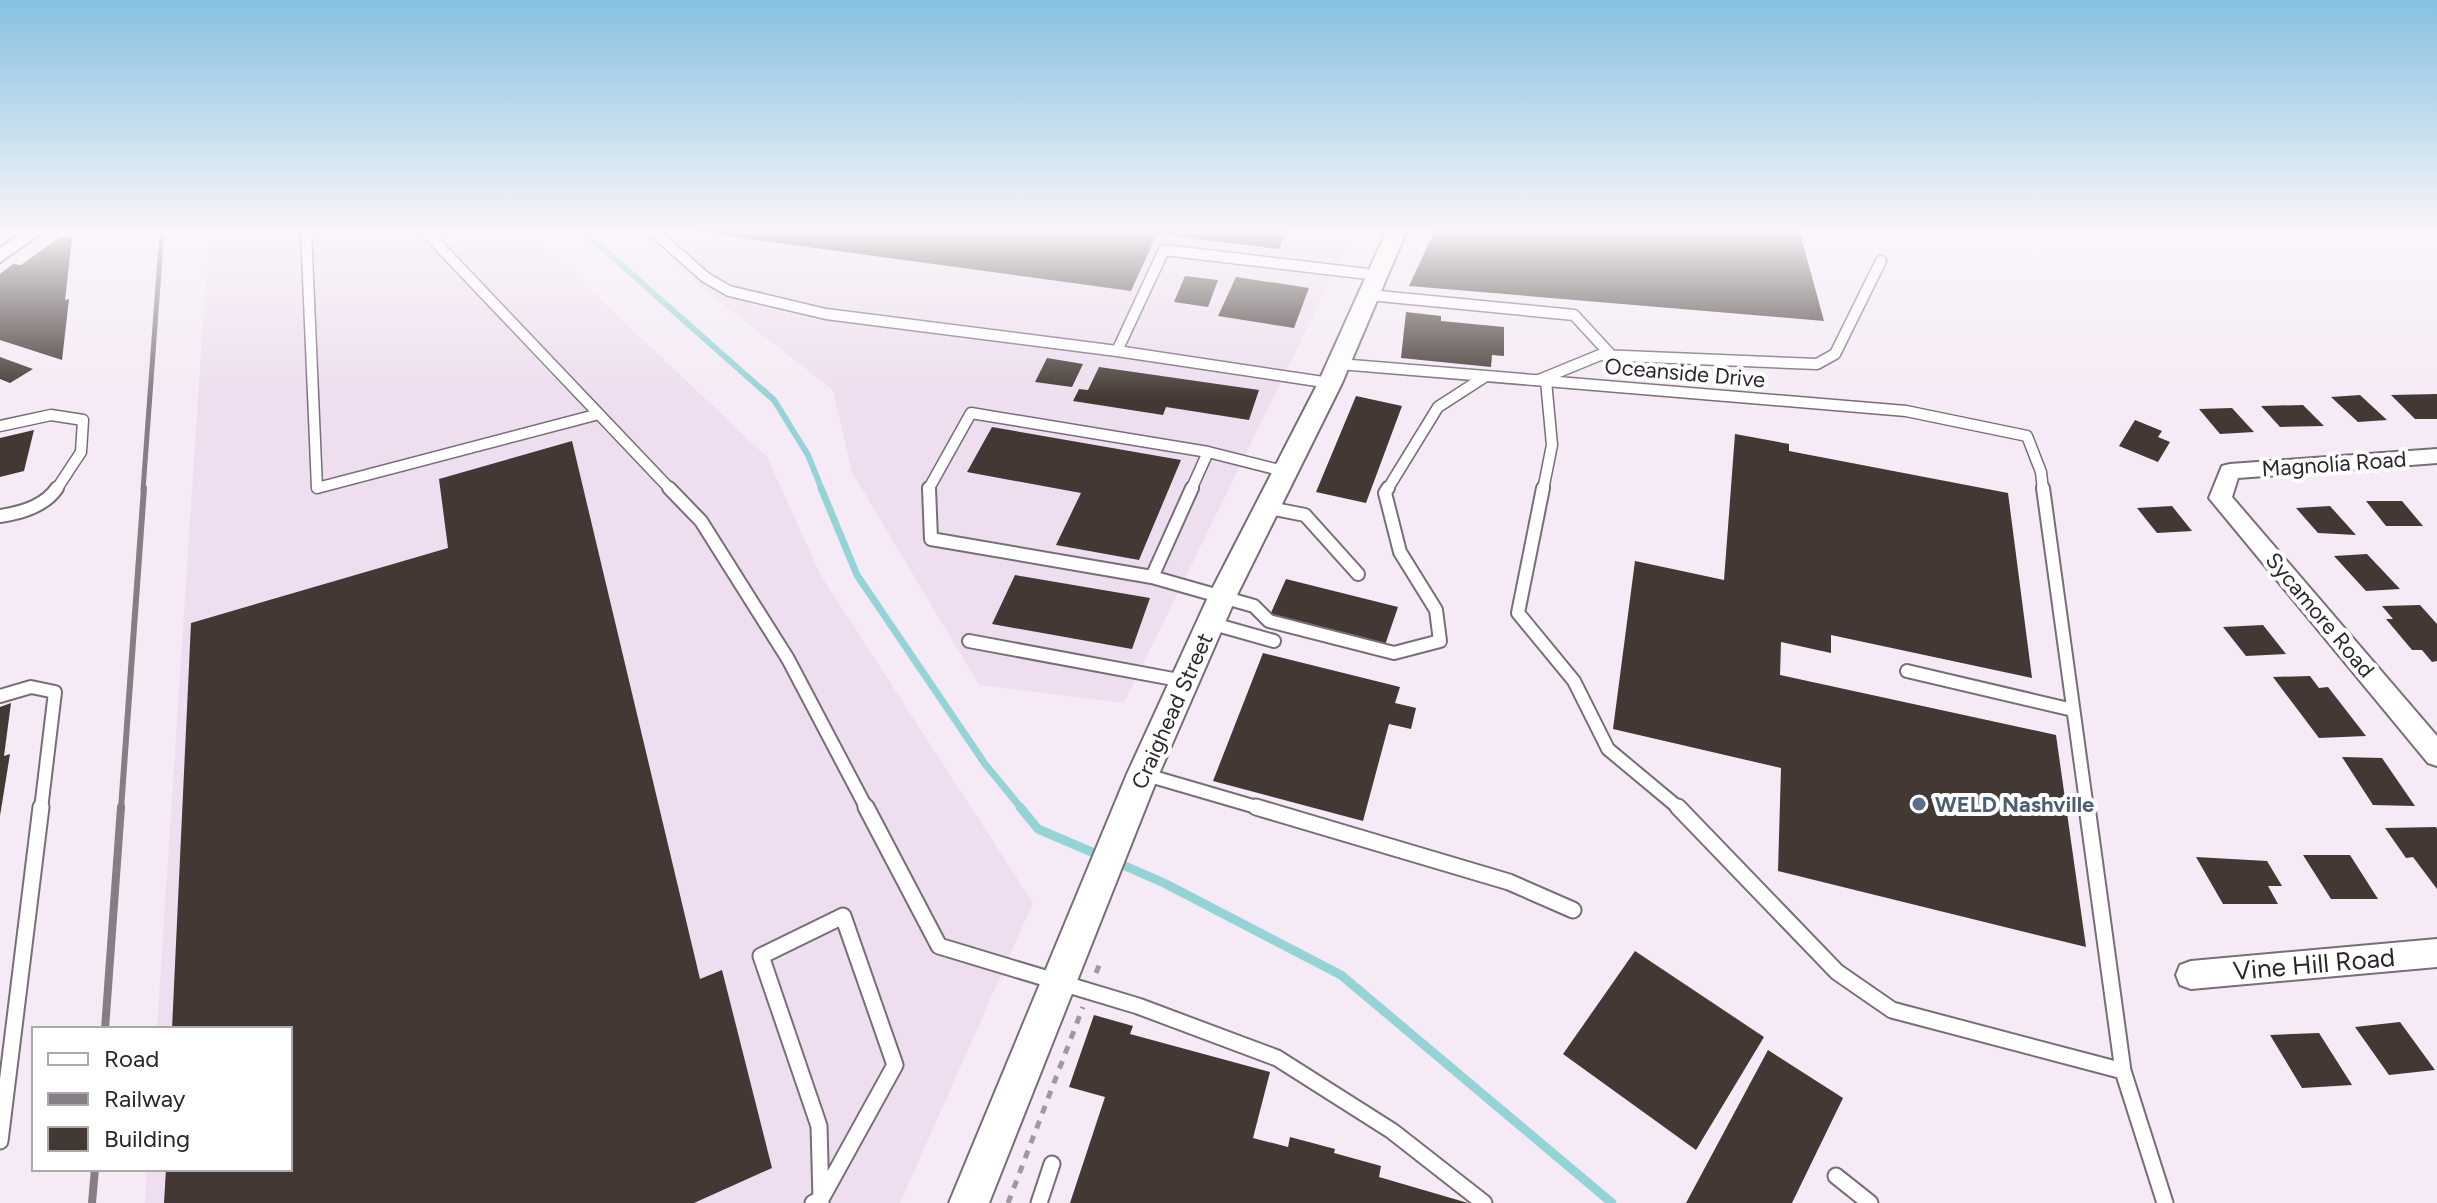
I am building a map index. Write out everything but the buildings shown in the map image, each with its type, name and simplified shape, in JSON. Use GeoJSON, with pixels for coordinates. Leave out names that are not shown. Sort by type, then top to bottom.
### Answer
{"type":"FeatureCollection","features":[{"type":"Feature","properties":{"kind":"street","name":"Craighead Street"},"geometry":{"type":"LineString","coordinates":[[969,1203],[1080,972],[1139,784],[1184,681],[1223,595],[1334,374],[1373,286]]}},
{"type":"Feature","properties":{"kind":"street","name":"Magnolia Road"},"geometry":{"type":"LineString","coordinates":[[2230,471],[2437,456]]}},
{"type":"Feature","properties":{"kind":"street","name":"Sycamore Road"},"geometry":{"type":"LineString","coordinates":[[2230,471],[2220,498],[2437,755]]}},
{"type":"Feature","properties":{"kind":"street","name":"Vine Hill Road"},"geometry":{"type":"LineString","coordinates":[[2191,975],[2437,953]]}},
{"type":"Feature","properties":{"kind":"lane"},"geometry":{"type":"LineString","coordinates":[[308,286],[317,488],[599,414]]}},
{"type":"Feature","properties":{"kind":"lane"},"geometry":{"type":"LineString","coordinates":[[477,286],[701,521],[788,659],[939,946],[1080,972],[1277,1058],[1392,1131],[1484,1203]]}},
{"type":"Feature","properties":{"kind":"lane","name":"Oceanside Drive"},"geometry":{"type":"LineString","coordinates":[[721,286],[729,291],[826,314],[1117,351],[1334,374],[1486,376],[1906,411],[2027,436],[2041,472],[2073,710]]}},
{"type":"Feature","properties":{"kind":"lane"},"geometry":{"type":"LineString","coordinates":[[1117,351],[1147,286]]}},
{"type":"Feature","properties":{"kind":"lane"},"geometry":{"type":"LineString","coordinates":[[1381,286],[1574,315],[1611,355]]}},
{"type":"Feature","properties":{"kind":"lane"},"geometry":{"type":"LineString","coordinates":[[1869,286],[1835,354],[1828,360],[1798,364],[1611,355],[1591,357],[1541,381],[1552,445],[1518,613],[1574,681],[1608,749],[1687,815],[1837,972],[1892,1010],[2123,1071]]}},
{"type":"Feature","properties":{"kind":"lane"},"geometry":{"type":"LineString","coordinates":[[1287,472],[1208,452],[971,413],[927,491],[931,539],[1152,577],[1254,606],[1269,621],[1394,653],[1440,641],[1436,610],[1400,552],[1385,493],[1438,407],[1486,376]]}},
{"type":"Feature","properties":{"kind":"lane"},"geometry":{"type":"LineString","coordinates":[[0,426],[51,415],[83,420],[81,452],[52,496],[22,513],[0,516]]}},
{"type":"Feature","properties":{"kind":"lane"},"geometry":{"type":"LineString","coordinates":[[1152,577],[1208,452]]}},
{"type":"Feature","properties":{"kind":"lane"},"geometry":{"type":"LineString","coordinates":[[1269,508],[1305,515],[1358,574]]}},
{"type":"Feature","properties":{"kind":"lane"},"geometry":{"type":"LineString","coordinates":[[1210,623],[1274,641]]}},
{"type":"Feature","properties":{"kind":"lane"},"geometry":{"type":"LineString","coordinates":[[969,641],[1184,681]]}},
{"type":"Feature","properties":{"kind":"lane"},"geometry":{"type":"LineString","coordinates":[[1907,671],[2073,710],[2123,1071],[2165,1203]]}},
{"type":"Feature","properties":{"kind":"lane"},"geometry":{"type":"LineString","coordinates":[[0,696],[31,687],[55,692],[0,1141]]}},
{"type":"Feature","properties":{"kind":"lane"},"geometry":{"type":"LineString","coordinates":[[1139,784],[1509,882],[1573,910]]}},
{"type":"Feature","properties":{"kind":"lane"},"geometry":{"type":"LineString","coordinates":[[843,916],[895,1065],[818,1202],[819,1126],[761,956],[843,916]]}},
{"type":"Feature","properties":{"kind":"lane"},"geometry":{"type":"LineString","coordinates":[[1039,1203],[1052,1164]]}},
{"type":"Feature","properties":{"kind":"lane"},"geometry":{"type":"LineString","coordinates":[[1836,1176],[1870,1203]]}},
{"type":"Feature","properties":{"kind":"path"},"geometry":{"type":"LineString","coordinates":[[1008,1203],[1080,972]]}},
{"type":"Feature","properties":{"kind":"shaded area"},"geometry":{"type":"Polygon","coordinates":[[[205,286],[586,286],[767,457],[821,576],[1033,903],[900,1203],[145,1203],[147,1171],[292,1171],[292,1027],[157,1027],[205,286]]]}},
{"type":"Feature","properties":{"kind":"shaded area"},"geometry":{"type":"Polygon","coordinates":[[[700,286],[1328,286],[1124,703],[979,685],[852,472],[833,390],[700,286]]]}},
{"type":"Feature","properties":{"kind":"waterway"},"geometry":{"type":"LineString","coordinates":[[645,286],[774,400],[808,455],[822,490]]}},
{"type":"Feature","properties":{"kind":"waterway"},"geometry":{"type":"LineString","coordinates":[[821,488],[857,575],[985,764],[1022,809]]}},
{"type":"Feature","properties":{"kind":"waterway"},"geometry":{"type":"LineString","coordinates":[[1020,807],[1038,829],[1101,856]]}},
{"type":"Feature","properties":{"kind":"waterway"},"geometry":{"type":"LineString","coordinates":[[1116,862],[1164,883],[1341,975],[1612,1203]]}},
{"type":"Feature","properties":{"kind":"railway"},"geometry":{"type":"LineString","coordinates":[[143,490],[158,286]]}},
{"type":"Feature","properties":{"kind":"railway"},"geometry":{"type":"LineString","coordinates":[[121,809],[144,488]]}},
{"type":"Feature","properties":{"kind":"railway"},"geometry":{"type":"LineString","coordinates":[[105,1027],[121,807]]}},
{"type":"Feature","properties":{"kind":"railway"},"geometry":{"type":"LineString","coordinates":[[92,1203],[95,1171]]}},
{"type":"Feature","properties":{"kind":"place","name":"WELD Nashville"},"geometry":{"type":"Point","coordinates":[1919,804]}}]}
